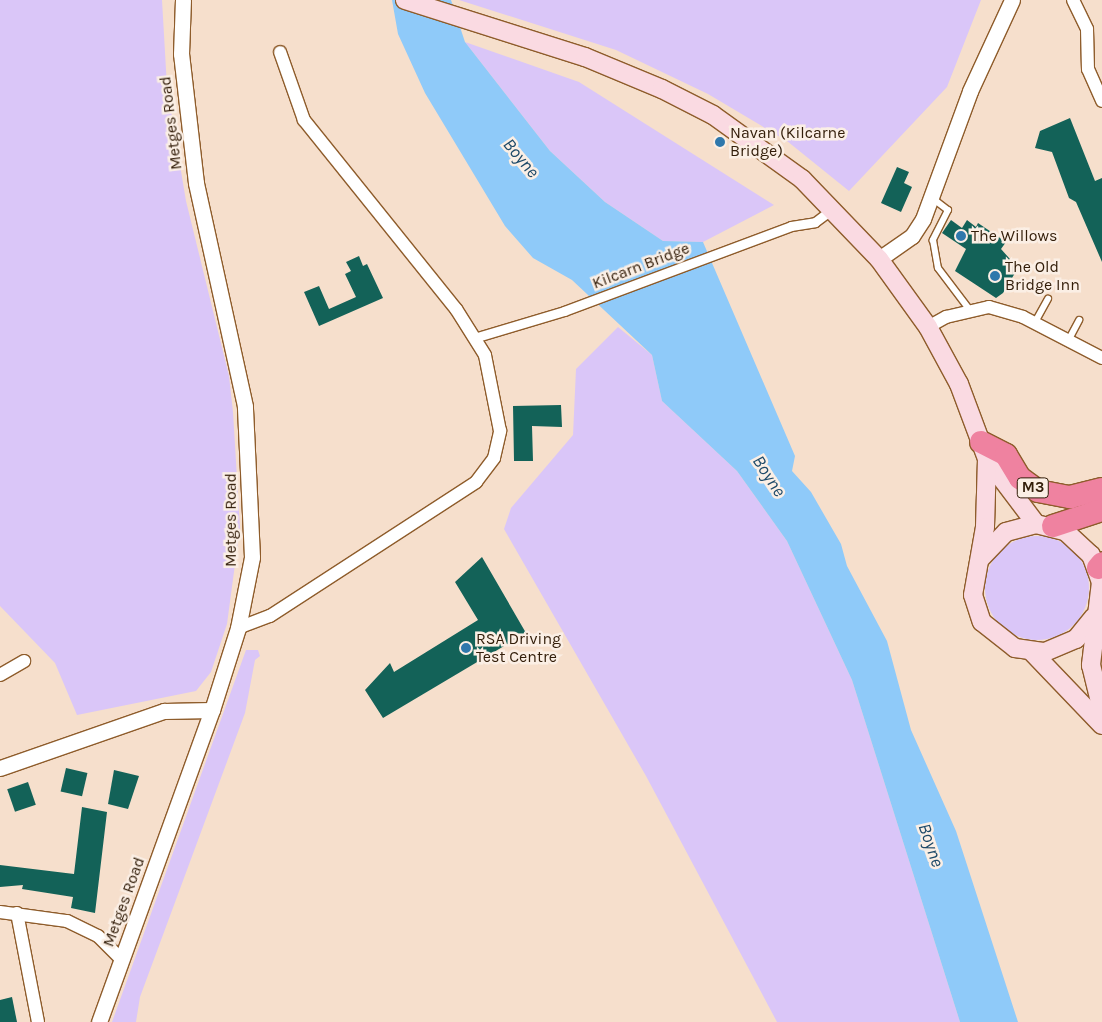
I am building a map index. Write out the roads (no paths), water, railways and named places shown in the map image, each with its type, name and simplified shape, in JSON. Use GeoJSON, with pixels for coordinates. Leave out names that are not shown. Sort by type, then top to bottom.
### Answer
{"type":"FeatureCollection","features":[{"type":"Feature","properties":{"kind":"highway","name":"M3"},"geometry":{"type":"LineString","coordinates":[[984,450],[1006,455],[1020,478],[1038,491],[1070,497],[1102,489]]}},
{"type":"Feature","properties":{"kind":"highway"},"geometry":{"type":"LineString","coordinates":[[1045,525],[1102,510]]}},
{"type":"Feature","properties":{"kind":"main road"},"geometry":{"type":"LineString","coordinates":[[405,0],[585,57],[713,114],[768,151],[832,209],[880,260],[928,327],[959,384],[984,450],[1045,525],[1076,537],[1100,566],[1100,601],[1094,618],[1091,665],[1102,710]]}},
{"type":"Feature","properties":{"kind":"main road"},"geometry":{"type":"LineString","coordinates":[[984,450],[980,558],[973,595],[982,622],[1008,644],[1032,652],[1102,725]]}},
{"type":"Feature","properties":{"kind":"main road"},"geometry":{"type":"LineString","coordinates":[[980,558],[1006,532],[1045,525]]}},
{"type":"Feature","properties":{"kind":"main road"},"geometry":{"type":"LineString","coordinates":[[1032,652],[1062,647],[1076,639],[1094,618]]}},
{"type":"Feature","properties":{"kind":"street","name":"Metges Road"},"geometry":{"type":"LineString","coordinates":[[99,1022],[212,710],[238,628],[252,557],[246,406],[196,183],[181,54],[183,0]]}},
{"type":"Feature","properties":{"kind":"street"},"geometry":{"type":"LineString","coordinates":[[880,260],[912,236],[932,198],[970,91],[1012,0]]}},
{"type":"Feature","properties":{"kind":"street"},"geometry":{"type":"LineString","coordinates":[[1073,0],[1087,29],[1088,69],[1102,101]]}},
{"type":"Feature","properties":{"kind":"street"},"geometry":{"type":"LineString","coordinates":[[238,628],[270,616],[476,482],[494,458],[500,431],[485,355],[456,308],[304,120],[280,52]]}},
{"type":"Feature","properties":{"kind":"street","name":"Kilcarn Bridge"},"geometry":{"type":"LineString","coordinates":[[474,338],[572,308],[791,226],[815,222],[832,209]]}},
{"type":"Feature","properties":{"kind":"street"},"geometry":{"type":"LineString","coordinates":[[928,327],[969,309],[989,307],[1034,324],[1102,358]]}},
{"type":"Feature","properties":{"kind":"street"},"geometry":{"type":"LineString","coordinates":[[0,675],[24,661]]}},
{"type":"Feature","properties":{"kind":"street"},"geometry":{"type":"LineString","coordinates":[[0,768],[164,711],[212,710]]}},
{"type":"Feature","properties":{"kind":"street"},"geometry":{"type":"LineString","coordinates":[[0,912],[17,912],[67,921],[98,936],[122,960]]}},
{"type":"Feature","properties":{"kind":"street"},"geometry":{"type":"LineString","coordinates":[[17,912],[38,1022]]}},
{"type":"Feature","properties":{"kind":"lane"},"geometry":{"type":"LineString","coordinates":[[932,198],[948,210],[933,240],[938,268],[969,309]]}},
{"type":"Feature","properties":{"kind":"lane"},"geometry":{"type":"LineString","coordinates":[[1034,324],[1048,299]]}},
{"type":"Feature","properties":{"kind":"lane"},"geometry":{"type":"LineString","coordinates":[[1068,341],[1079,320]]}},
{"type":"Feature","properties":{"kind":"water","name":"Boyne"},"geometry":{"type":"Polygon","coordinates":[[[392,0],[451,0],[465,42],[550,151],[605,202],[663,241],[703,242],[795,456],[792,471],[811,492],[841,544],[847,566],[887,641],[911,730],[956,831],[1018,1022],[960,1022],[852,680],[787,541],[737,471],[662,401],[652,355],[572,280],[533,258],[505,226],[425,93],[398,34],[392,0]]]}},
{"type":"Feature","properties":{"kind":"place","name":"Navan (Kilcarne Bridge)"},"geometry":{"type":"Point","coordinates":[720,142]}},
{"type":"Feature","properties":{"kind":"place","name":"The Willows"},"geometry":{"type":"Point","coordinates":[961,236]}},
{"type":"Feature","properties":{"kind":"place","name":"The Old Bridge Inn"},"geometry":{"type":"Point","coordinates":[995,276]}},
{"type":"Feature","properties":{"kind":"place","name":"RSA Driving Test Centre"},"geometry":{"type":"Point","coordinates":[466,648]}}]}
